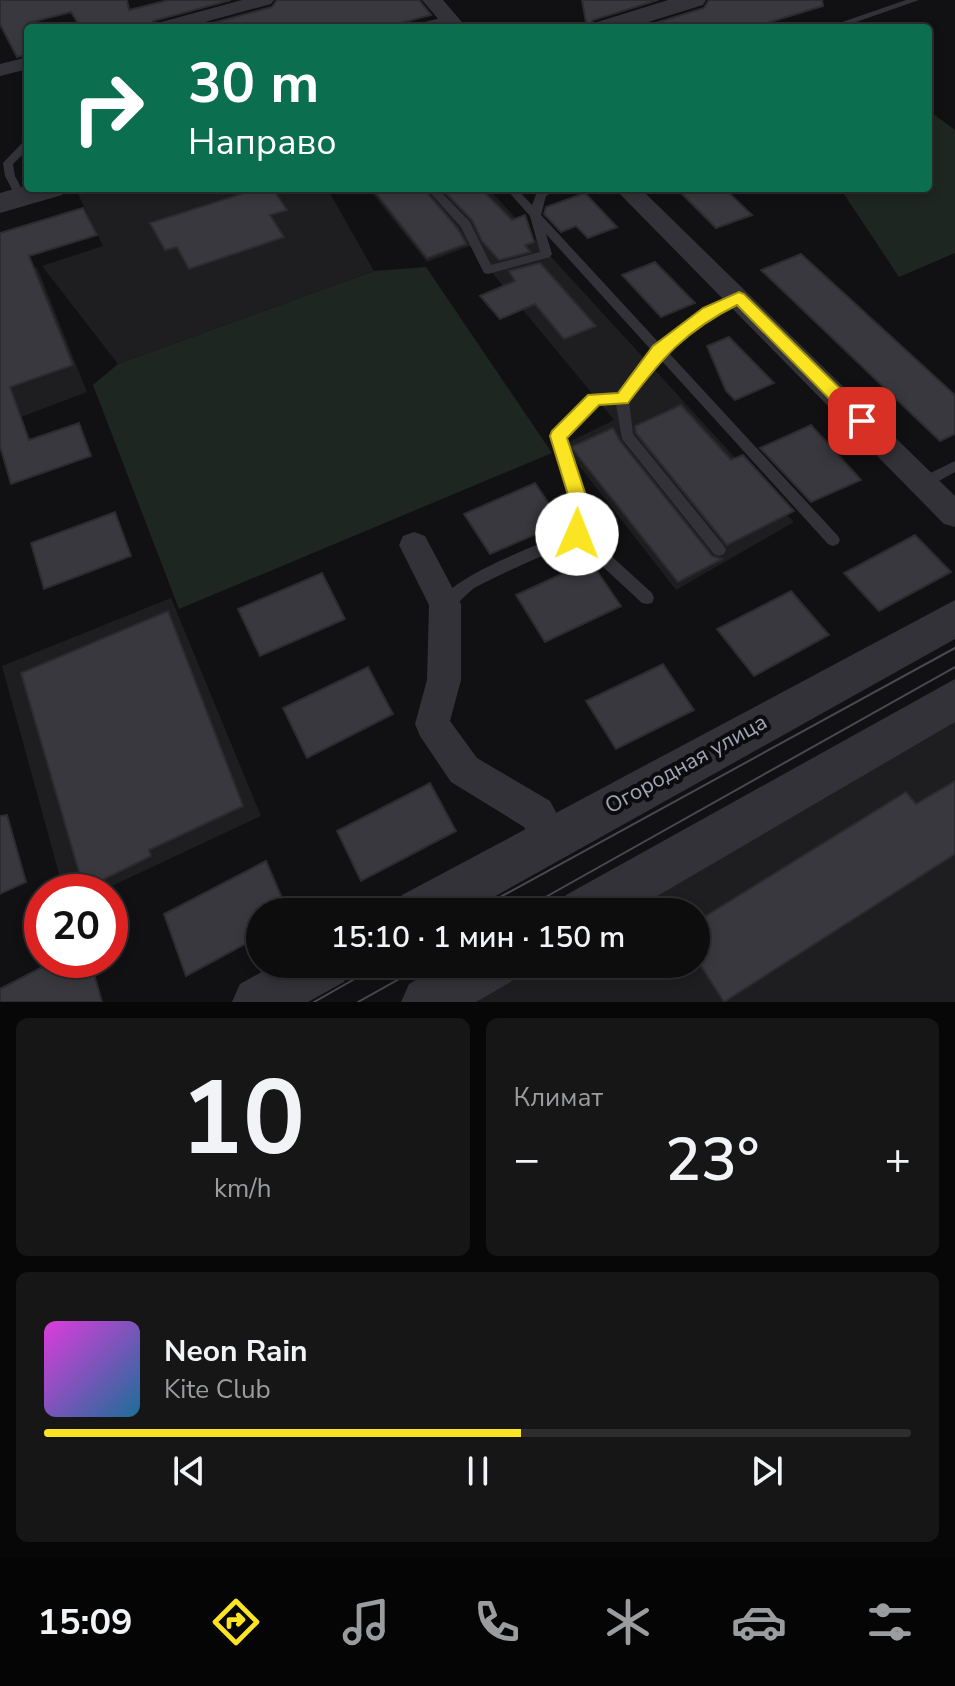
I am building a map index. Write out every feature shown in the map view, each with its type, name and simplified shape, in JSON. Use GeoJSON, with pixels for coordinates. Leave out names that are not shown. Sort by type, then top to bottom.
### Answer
{"type":"FeatureCollection","features":[{"type":"Feature","properties":{"kind":"street"},"geometry":{"type":"LineString","coordinates":[[168,24],[198,8],[264,0]]}},
{"type":"Feature","properties":{"kind":"street"},"geometry":{"type":"LineString","coordinates":[[432,0],[453,23]]}},
{"type":"Feature","properties":{"kind":"street"},"geometry":{"type":"LineString","coordinates":[[616,24],[694,0]]}},
{"type":"Feature","properties":{"kind":"street"},"geometry":{"type":"LineString","coordinates":[[1,69],[24,64]]}},
{"type":"Feature","properties":{"kind":"street"},"geometry":{"type":"LineString","coordinates":[[11,200],[38,192]]}},
{"type":"Feature","properties":{"kind":"street"},"geometry":{"type":"LineString","coordinates":[[630,192],[955,515]]}},
{"type":"Feature","properties":{"kind":"street"},"geometry":{"type":"LineString","coordinates":[[414,545],[445,604],[444,680],[432,724],[464,770],[537,814],[551,838]]}},
{"type":"Feature","properties":{"kind":"street","name":"Огородная улица"},"geometry":{"type":"LineString","coordinates":[[444,898],[955,618]]}},
{"type":"Feature","properties":{"kind":"street"},"geometry":{"type":"LineString","coordinates":[[607,898],[955,699]]}},
{"type":"Feature","properties":{"kind":"street"},"geometry":{"type":"LineString","coordinates":[[258,1002],[301,978]]}},
{"type":"Feature","properties":{"kind":"street"},"geometry":{"type":"LineString","coordinates":[[427,1002],[469,978]]}},
{"type":"Feature","properties":{"kind":"lane"},"geometry":{"type":"LineString","coordinates":[[842,24],[915,0]]}},
{"type":"Feature","properties":{"kind":"lane"},"geometry":{"type":"LineString","coordinates":[[11,200],[8,163],[24,147]]}},
{"type":"Feature","properties":{"kind":"lane"},"geometry":{"type":"LineString","coordinates":[[435,192],[466,225],[488,270],[546,254],[535,215],[541,194],[545,192]]}},
{"type":"Feature","properties":{"kind":"lane"},"geometry":{"type":"LineString","coordinates":[[514,192],[833,540]]}},
{"type":"Feature","properties":{"kind":"lane"},"geometry":{"type":"LineString","coordinates":[[719,550],[627,435],[622,399],[659,351],[709,312],[739,297]]}},
{"type":"Feature","properties":{"kind":"lane"},"geometry":{"type":"LineString","coordinates":[[577,534],[582,511],[558,436],[594,399],[622,399]]}},
{"type":"Feature","properties":{"kind":"lane"},"geometry":{"type":"LineString","coordinates":[[923,483],[955,466]]}},
{"type":"Feature","properties":{"kind":"lane"},"geometry":{"type":"LineString","coordinates":[[577,534],[647,598]]}},
{"type":"Feature","properties":{"kind":"lane"},"geometry":{"type":"LineString","coordinates":[[445,604],[468,584],[577,534]]}},
{"type":"Feature","properties":{"kind":"shaded area"},"geometry":{"type":"Polygon","coordinates":[[[932,113],[955,130],[955,253],[899,277],[843,192],[932,192],[932,113]]]}},
{"type":"Feature","properties":{"kind":"shaded area"},"geometry":{"type":"Polygon","coordinates":[[[77,192],[329,192],[374,271],[118,364],[42,266],[103,246],[77,192]]]}},
{"type":"Feature","properties":{"kind":"shaded area"},"geometry":{"type":"Polygon","coordinates":[[[371,192],[492,192],[794,522],[676,590],[563,445],[614,420],[470,246],[427,262],[371,192]]]}},
{"type":"Feature","properties":{"kind":"shaded area"},"geometry":{"type":"Polygon","coordinates":[[[37,267],[87,392],[0,425],[0,278],[37,267]]]}},
{"type":"Feature","properties":{"kind":"shaded area"},"geometry":{"type":"Polygon","coordinates":[[[426,267],[552,453],[179,609],[93,385],[118,364],[374,271],[426,267]]]}},
{"type":"Feature","properties":{"kind":"shaded area"},"geometry":{"type":"Polygon","coordinates":[[[171,598],[261,816],[128,878],[128,874],[59,874],[2,666],[171,598]]]}},
{"type":"Feature","properties":{"kind":"shaded area"},"geometry":{"type":"Polygon","coordinates":[[[955,719],[955,1002],[471,1002],[511,978],[710,978],[710,898],[646,898],[955,719]]]}},
{"type":"Feature","properties":{"kind":"building"},"geometry":{"type":"Polygon","coordinates":[[[0,0],[127,0],[129,10],[169,0],[231,0],[151,24],[78,24],[71,12],[24,24],[24,55],[17,57],[0,24],[0,0]]]}},
{"type":"Feature","properties":{"kind":"building"},"geometry":{"type":"Polygon","coordinates":[[[277,0],[419,0],[431,15],[397,24],[209,24],[272,7],[277,0]]]}},
{"type":"Feature","properties":{"kind":"building"},"geometry":{"type":"Polygon","coordinates":[[[582,0],[658,0],[593,20],[586,24],[582,0]]]}},
{"type":"Feature","properties":{"kind":"building"},"geometry":{"type":"Polygon","coordinates":[[[709,0],[822,0],[823,6],[763,24],[652,24],[704,8],[709,0]]]}},
{"type":"Feature","properties":{"kind":"building"},"geometry":{"type":"Polygon","coordinates":[[[247,192],[275,192],[287,210],[270,215],[284,237],[189,269],[177,247],[165,250],[150,223],[247,192]]]}},
{"type":"Feature","properties":{"kind":"building"},"geometry":{"type":"Polygon","coordinates":[[[375,192],[426,192],[458,229],[466,244],[427,258],[375,192]]]}},
{"type":"Feature","properties":{"kind":"building"},"geometry":{"type":"Polygon","coordinates":[[[445,192],[484,192],[512,220],[525,215],[534,242],[525,245],[530,252],[499,260],[482,241],[472,220],[445,192]]]}},
{"type":"Feature","properties":{"kind":"building"},"geometry":{"type":"Polygon","coordinates":[[[680,192],[728,192],[752,215],[716,228],[680,192]]]}},
{"type":"Feature","properties":{"kind":"building"},"geometry":{"type":"Polygon","coordinates":[[[585,193],[617,227],[588,238],[576,226],[561,232],[544,214],[546,207],[585,193]]]}},
{"type":"Feature","properties":{"kind":"building"},"geometry":{"type":"Polygon","coordinates":[[[83,208],[97,235],[29,256],[73,365],[10,387],[29,440],[79,423],[91,456],[11,484],[0,446],[0,233],[83,208]]]}},
{"type":"Feature","properties":{"kind":"building"},"geometry":{"type":"Polygon","coordinates":[[[801,254],[955,395],[955,434],[940,441],[761,270],[801,254]]]}},
{"type":"Feature","properties":{"kind":"building"},"geometry":{"type":"Polygon","coordinates":[[[655,262],[695,303],[661,317],[622,275],[655,262]]]}},
{"type":"Feature","properties":{"kind":"building"},"geometry":{"type":"Polygon","coordinates":[[[540,263],[596,326],[564,339],[535,304],[500,319],[480,296],[515,281],[509,271],[540,263]]]}},
{"type":"Feature","properties":{"kind":"building"},"geometry":{"type":"Polygon","coordinates":[[[729,337],[774,383],[735,400],[726,391],[707,346],[729,337]]]}},
{"type":"Feature","properties":{"kind":"building"},"geometry":{"type":"Polygon","coordinates":[[[681,405],[731,460],[743,455],[794,511],[727,545],[636,433],[635,426],[681,405]]]}},
{"type":"Feature","properties":{"kind":"building"},"geometry":{"type":"Polygon","coordinates":[[[811,425],[861,480],[811,502],[760,448],[811,425]]]}},
{"type":"Feature","properties":{"kind":"building"},"geometry":{"type":"Polygon","coordinates":[[[613,428],[620,441],[712,556],[722,559],[678,582],[571,447],[613,428]]]}},
{"type":"Feature","properties":{"kind":"building"},"geometry":{"type":"Polygon","coordinates":[[[535,483],[562,523],[490,554],[464,514],[535,483]]]}},
{"type":"Feature","properties":{"kind":"building"},"geometry":{"type":"Polygon","coordinates":[[[115,512],[131,556],[44,589],[31,543],[115,512]]]}},
{"type":"Feature","properties":{"kind":"building"},"geometry":{"type":"Polygon","coordinates":[[[915,535],[951,572],[879,611],[844,573],[915,535]]]}},
{"type":"Feature","properties":{"kind":"building"},"geometry":{"type":"Polygon","coordinates":[[[590,561],[621,606],[545,642],[516,595],[590,561]]]}},
{"type":"Feature","properties":{"kind":"building"},"geometry":{"type":"Polygon","coordinates":[[[322,573],[345,619],[260,656],[238,609],[322,573]]]}},
{"type":"Feature","properties":{"kind":"building"},"geometry":{"type":"Polygon","coordinates":[[[791,591],[829,635],[754,676],[717,629],[791,591]]]}},
{"type":"Feature","properties":{"kind":"building"},"geometry":{"type":"Polygon","coordinates":[[[168,611],[243,806],[149,850],[151,856],[114,874],[80,874],[21,673],[168,611]]]}},
{"type":"Feature","properties":{"kind":"building"},"geometry":{"type":"Polygon","coordinates":[[[663,664],[694,710],[616,749],[586,701],[663,664]]]}},
{"type":"Feature","properties":{"kind":"building"},"geometry":{"type":"Polygon","coordinates":[[[368,667],[393,714],[307,758],[283,708],[368,667]]]}},
{"type":"Feature","properties":{"kind":"building"},"geometry":{"type":"Polygon","coordinates":[[[955,781],[955,854],[724,1002],[709,978],[710,913],[906,792],[916,804],[955,781]]]}},
{"type":"Feature","properties":{"kind":"building"},"geometry":{"type":"Polygon","coordinates":[[[430,783],[456,831],[361,881],[337,831],[430,783]]]}},
{"type":"Feature","properties":{"kind":"building"},"geometry":{"type":"Polygon","coordinates":[[[7,815],[24,883],[0,894],[0,816],[7,815]]]}},
{"type":"Feature","properties":{"kind":"building"},"geometry":{"type":"Polygon","coordinates":[[[266,861],[282,898],[246,898],[246,944],[186,976],[164,914],[266,861]]]}},
{"type":"Feature","properties":{"kind":"building"},"geometry":{"type":"Polygon","coordinates":[[[24,977],[95,978],[102,1002],[0,1002],[0,989],[24,977]]]}},
{"type":"Feature","properties":{"kind":"tram line"},"geometry":{"type":"LineString","coordinates":[[499,898],[955,648]]}},
{"type":"Feature","properties":{"kind":"tram line"},"geometry":{"type":"LineString","coordinates":[[544,898],[955,667]]}},
{"type":"Feature","properties":{"kind":"tram line"},"geometry":{"type":"LineString","coordinates":[[314,1002],[356,978]]}},
{"type":"Feature","properties":{"kind":"tram line"},"geometry":{"type":"LineString","coordinates":[[358,1002],[401,978]]}},
{"type":"Feature","properties":{"kind":"route"},"geometry":{"type":"LineString","coordinates":[[577,534],[582,511],[558,436],[594,399],[622,399],[659,351],[709,312],[739,297],[862,421]]}}]}
